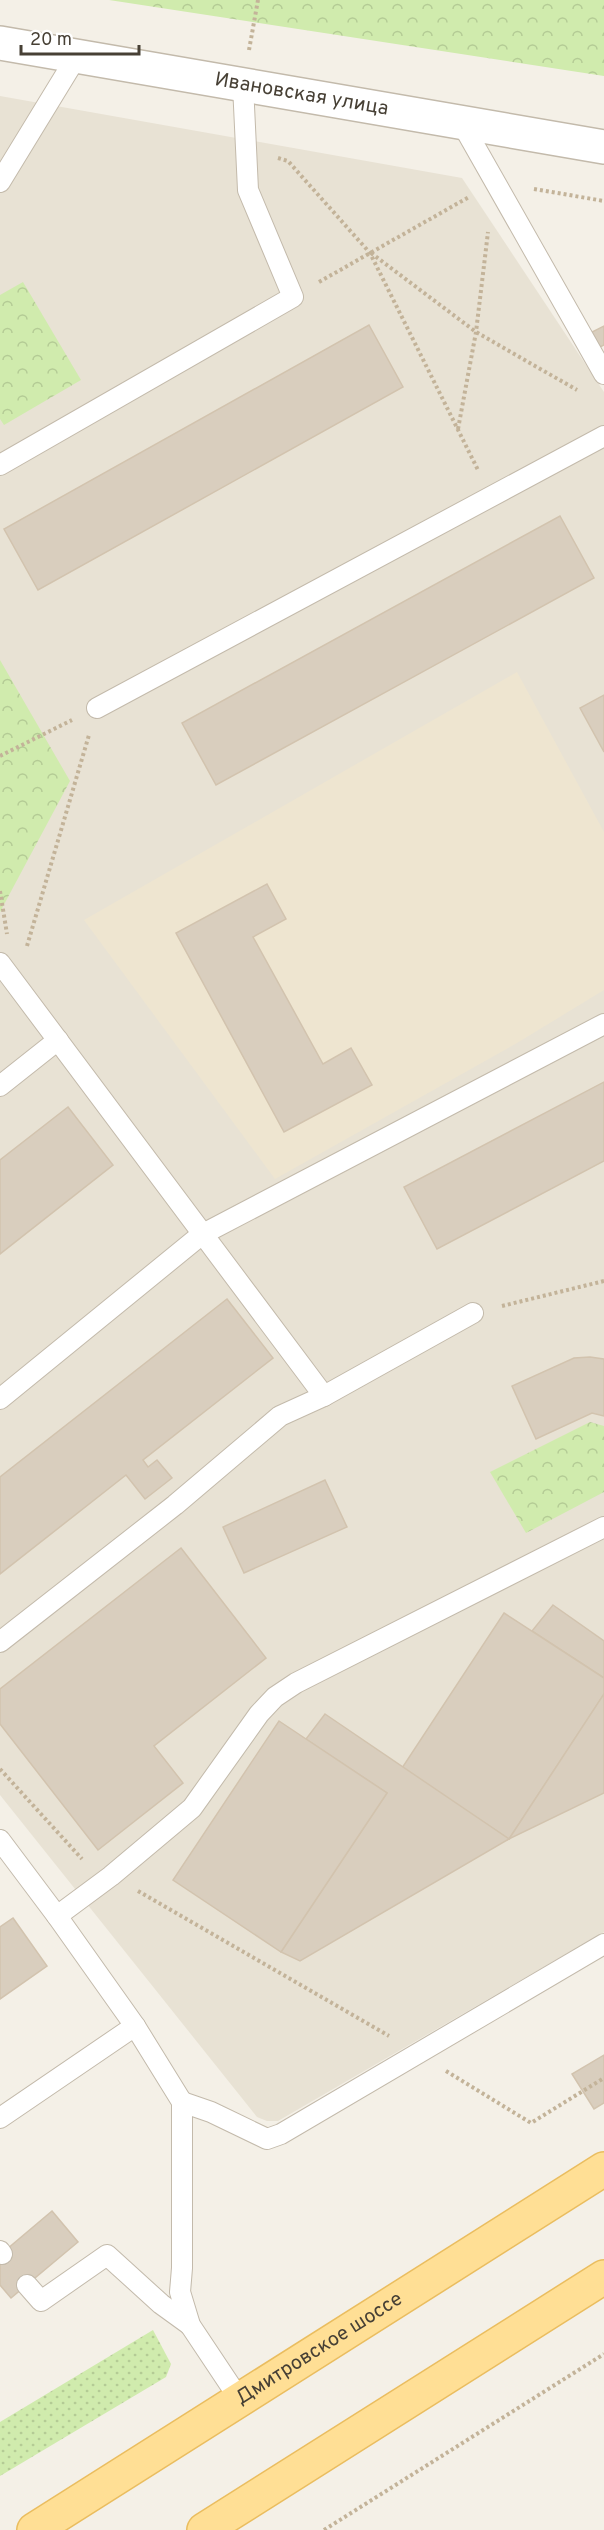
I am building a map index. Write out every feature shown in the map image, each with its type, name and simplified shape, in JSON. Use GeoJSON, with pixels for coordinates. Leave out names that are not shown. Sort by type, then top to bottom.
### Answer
{"type":"FeatureCollection","features":[{"type":"Feature","properties":{"kind":"main road","name":"Дмитровское шоссе"},"geometry":{"type":"LineString","coordinates":[[34,2530],[604,2169]]}},
{"type":"Feature","properties":{"kind":"main road"},"geometry":{"type":"LineString","coordinates":[[204,2530],[604,2277]]}},
{"type":"Feature","properties":{"kind":"street","name":"Ивановская улица"},"geometry":{"type":"LineString","coordinates":[[0,43],[604,147]]}},
{"type":"Feature","properties":{"kind":"lane"},"geometry":{"type":"LineString","coordinates":[[0,182],[77,56]]}},
{"type":"Feature","properties":{"kind":"lane"},"geometry":{"type":"LineString","coordinates":[[0,465],[293,297],[248,190],[243,85]]}},
{"type":"Feature","properties":{"kind":"lane"},"geometry":{"type":"LineString","coordinates":[[461,122],[604,375]]}},
{"type":"Feature","properties":{"kind":"lane"},"geometry":{"type":"LineString","coordinates":[[97,708],[604,436]]}},
{"type":"Feature","properties":{"kind":"lane"},"geometry":{"type":"LineString","coordinates":[[0,963],[324,1396]]}},
{"type":"Feature","properties":{"kind":"lane"},"geometry":{"type":"LineString","coordinates":[[0,1399],[201,1234],[604,1023]]}},
{"type":"Feature","properties":{"kind":"lane"},"geometry":{"type":"LineString","coordinates":[[0,1086],[58,1040]]}},
{"type":"Feature","properties":{"kind":"lane"},"geometry":{"type":"LineString","coordinates":[[0,1642],[175,1505],[280,1416],[324,1396],[472,1313]]}},
{"type":"Feature","properties":{"kind":"lane"},"geometry":{"type":"LineString","coordinates":[[57,1916],[111,1876],[192,1808],[259,1714],[275,1697],[296,1683],[604,1527]]}},
{"type":"Feature","properties":{"kind":"lane"},"geometry":{"type":"LineString","coordinates":[[0,1840],[135,2026],[182,2102],[183,2268],[180,2292],[190,2325],[240,2400]]}},
{"type":"Feature","properties":{"kind":"lane"},"geometry":{"type":"LineString","coordinates":[[182,2102],[211,2112],[267,2139],[281,2134],[604,1944]]}},
{"type":"Feature","properties":{"kind":"lane"},"geometry":{"type":"LineString","coordinates":[[0,2118],[135,2026]]}},
{"type":"Feature","properties":{"kind":"lane"},"geometry":{"type":"LineString","coordinates":[[27,2285],[41,2301],[107,2255],[161,2304],[190,2325]]}},
{"type":"Feature","properties":{"kind":"path"},"geometry":{"type":"LineString","coordinates":[[243,85],[258,0]]}},
{"type":"Feature","properties":{"kind":"path"},"geometry":{"type":"LineString","coordinates":[[246,147],[288,161],[370,253],[476,332],[584,394]]}},
{"type":"Feature","properties":{"kind":"path"},"geometry":{"type":"LineString","coordinates":[[458,429],[476,332],[495,182]]}},
{"type":"Feature","properties":{"kind":"path"},"geometry":{"type":"LineString","coordinates":[[293,297],[495,182],[604,201]]}},
{"type":"Feature","properties":{"kind":"path"},"geometry":{"type":"LineString","coordinates":[[370,253],[491,496]]}},
{"type":"Feature","properties":{"kind":"path"},"geometry":{"type":"LineString","coordinates":[[0,756],[97,708]]}},
{"type":"Feature","properties":{"kind":"path"},"geometry":{"type":"LineString","coordinates":[[16,985],[97,708]]}},
{"type":"Feature","properties":{"kind":"path"},"geometry":{"type":"LineString","coordinates":[[472,1313],[604,1281]]}},
{"type":"Feature","properties":{"kind":"path"},"geometry":{"type":"LineString","coordinates":[[0,1769],[84,1860],[531,2123],[604,2078]]}},
{"type":"Feature","properties":{"kind":"path"},"geometry":{"type":"LineString","coordinates":[[324,2530],[604,2354]]}},
{"type":"Feature","properties":{"kind":"shaded area"},"geometry":{"type":"Polygon","coordinates":[[[0,96],[462,178],[604,392],[604,1932],[278,2121],[267,2121],[257,2117],[0,1795],[0,96]]]}},
{"type":"Feature","properties":{"kind":"shaded area"},"geometry":{"type":"Polygon","coordinates":[[[517,672],[604,832],[604,990],[517,1043],[275,1179],[84,920],[517,672]]]}},
{"type":"Feature","properties":{"kind":"green space"},"geometry":{"type":"Polygon","coordinates":[[[109,0],[604,0],[604,76],[109,0]]]}},
{"type":"Feature","properties":{"kind":"green space"},"geometry":{"type":"Polygon","coordinates":[[[23,282],[81,380],[4,425],[0,419],[0,295],[23,282]]]}},
{"type":"Feature","properties":{"kind":"green space"},"geometry":{"type":"Polygon","coordinates":[[[0,660],[70,781],[0,912],[0,660]]]}},
{"type":"Feature","properties":{"kind":"green space"},"geometry":{"type":"Polygon","coordinates":[[[590,1422],[604,1426],[604,1492],[526,1533],[490,1472],[590,1422]]]}},
{"type":"Feature","properties":{"kind":"green space"},"geometry":{"type":"Polygon","coordinates":[[[153,2330],[171,2364],[166,2377],[0,2476],[0,2422],[153,2330]]]}},
{"type":"Feature","properties":{"kind":"building"},"geometry":{"type":"Polygon","coordinates":[[[369,325],[403,387],[38,590],[4,529],[369,325]]]}},
{"type":"Feature","properties":{"kind":"building"},"geometry":{"type":"Polygon","coordinates":[[[604,326],[604,345],[600,347],[592,332],[604,326]]]}},
{"type":"Feature","properties":{"kind":"building"},"geometry":{"type":"Polygon","coordinates":[[[560,516],[594,578],[216,785],[182,723],[560,516]]]}},
{"type":"Feature","properties":{"kind":"building"},"geometry":{"type":"Polygon","coordinates":[[[604,695],[604,752],[580,708],[604,695]]]}},
{"type":"Feature","properties":{"kind":"building"},"geometry":{"type":"Polygon","coordinates":[[[267,884],[286,919],[253,937],[323,1064],[351,1048],[372,1085],[284,1132],[176,933],[267,884]]]}},
{"type":"Feature","properties":{"kind":"building"},"geometry":{"type":"Polygon","coordinates":[[[604,1082],[604,1161],[437,1249],[404,1187],[604,1082]]]}},
{"type":"Feature","properties":{"kind":"building"},"geometry":{"type":"Polygon","coordinates":[[[68,1107],[113,1165],[0,1254],[0,1160],[68,1107]]]}},
{"type":"Feature","properties":{"kind":"building"},"geometry":{"type":"Polygon","coordinates":[[[227,1299],[273,1358],[143,1460],[148,1467],[157,1460],[172,1478],[145,1499],[126,1475],[0,1574],[0,1477],[227,1299]]]}},
{"type":"Feature","properties":{"kind":"building"},"geometry":{"type":"Polygon","coordinates":[[[574,1358],[604,1359],[604,1416],[592,1413],[536,1439],[512,1386],[574,1358]]]}},
{"type":"Feature","properties":{"kind":"building"},"geometry":{"type":"Polygon","coordinates":[[[325,1480],[347,1527],[244,1573],[223,1527],[325,1480]]]}},
{"type":"Feature","properties":{"kind":"building"},"geometry":{"type":"Polygon","coordinates":[[[181,1548],[266,1658],[154,1746],[183,1783],[98,1850],[0,1724],[0,1689],[181,1548]]]}},
{"type":"Feature","properties":{"kind":"building"},"geometry":{"type":"Polygon","coordinates":[[[553,1605],[604,1641],[604,1678],[532,1631],[553,1605]]]}},
{"type":"Feature","properties":{"kind":"building"},"geometry":{"type":"Polygon","coordinates":[[[504,1613],[604,1678],[604,1694],[509,1839],[402,1768],[504,1613]]]}},
{"type":"Feature","properties":{"kind":"building"},"geometry":{"type":"Polygon","coordinates":[[[604,1694],[604,1793],[509,1839],[604,1694]]]}},
{"type":"Feature","properties":{"kind":"building"},"geometry":{"type":"Polygon","coordinates":[[[325,1714],[509,1839],[300,1961],[281,1952],[387,1793],[306,1739],[325,1714]]]}},
{"type":"Feature","properties":{"kind":"building"},"geometry":{"type":"Polygon","coordinates":[[[279,1721],[387,1793],[281,1952],[173,1880],[279,1721]]]}},
{"type":"Feature","properties":{"kind":"building"},"geometry":{"type":"Polygon","coordinates":[[[13,1918],[47,1966],[0,1999],[0,1927],[13,1918]]]}},
{"type":"Feature","properties":{"kind":"building"},"geometry":{"type":"Polygon","coordinates":[[[604,2055],[604,2103],[594,2109],[572,2074],[604,2055]]]}},
{"type":"Feature","properties":{"kind":"building"},"geometry":{"type":"Polygon","coordinates":[[[52,2211],[78,2242],[11,2298],[0,2285],[0,2255],[52,2211]]]}}]}
